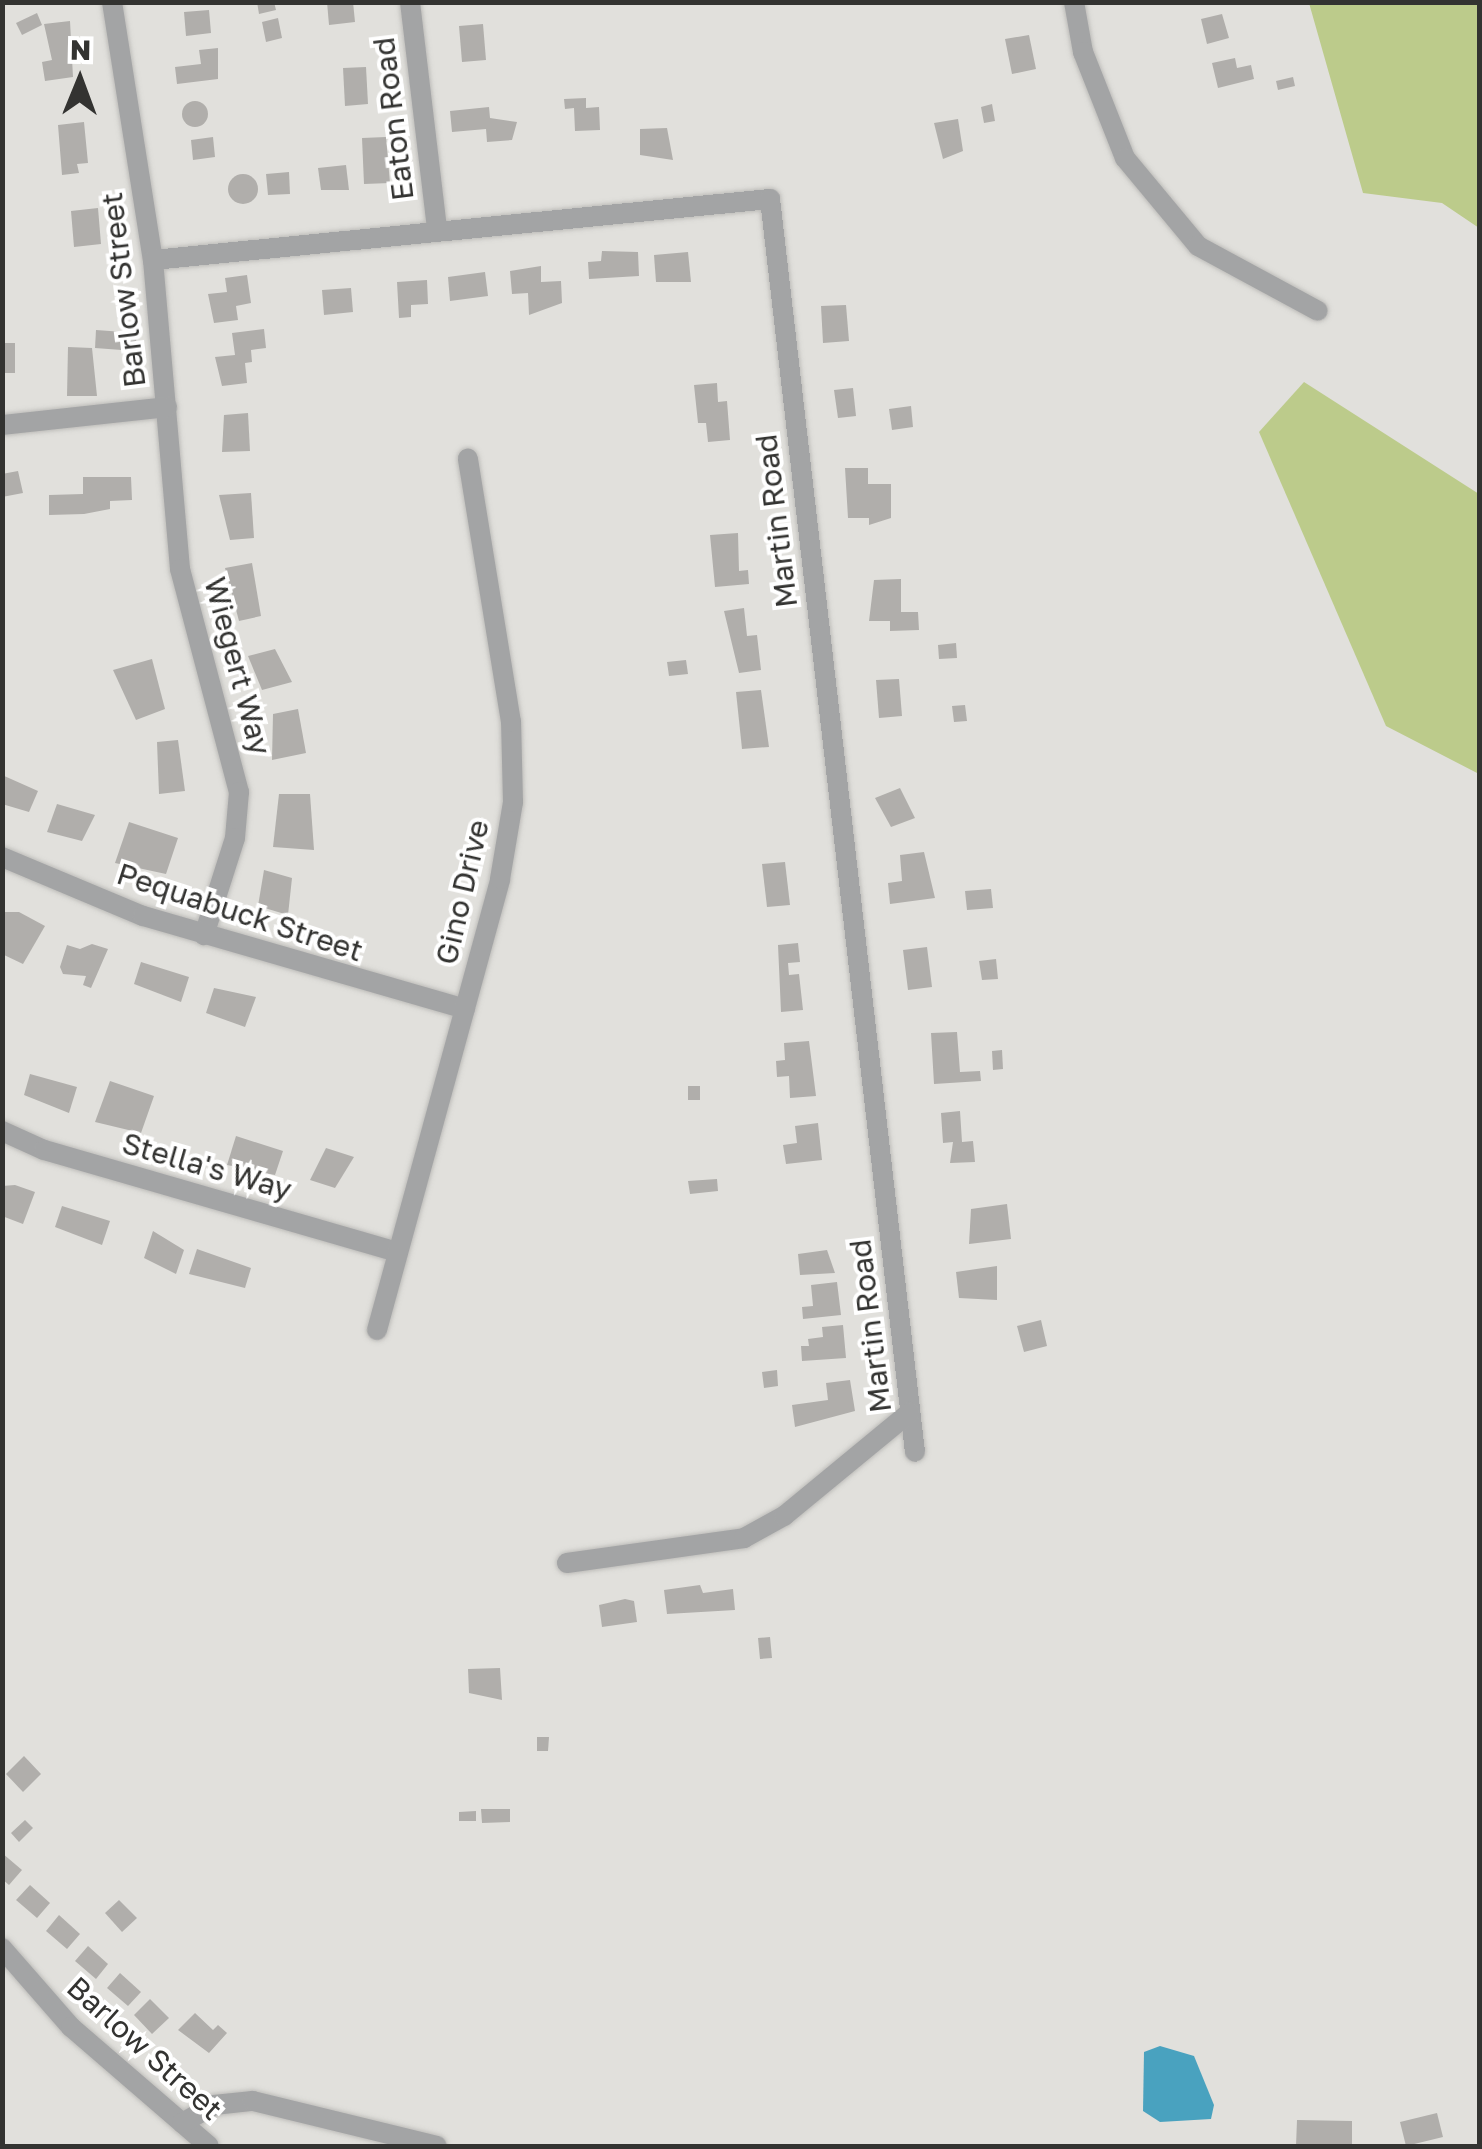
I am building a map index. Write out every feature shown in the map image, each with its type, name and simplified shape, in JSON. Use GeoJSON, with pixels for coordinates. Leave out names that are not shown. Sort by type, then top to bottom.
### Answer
{"type":"FeatureCollection","features":[{"type":"Feature","properties":{"kind":"street","name":"Barlow Street"},"geometry":{"type":"LineString","coordinates":[[2,425],[167,407],[152,260],[112,2]]}},
{"type":"Feature","properties":{"kind":"street","name":"Eaton Road"},"geometry":{"type":"LineString","coordinates":[[410,2],[437,229]]}},
{"type":"Feature","properties":{"kind":"street"},"geometry":{"type":"LineString","coordinates":[[1074,2],[1083,52],[1126,158],[1198,246],[1318,311]]}},
{"type":"Feature","properties":{"kind":"street","name":"Martin Road"},"geometry":{"type":"LineString","coordinates":[[152,260],[770,199],[915,1452]]}},
{"type":"Feature","properties":{"kind":"street","name":"Wiegert Way"},"geometry":{"type":"LineString","coordinates":[[167,407],[180,569],[239,792],[235,838],[204,935]]}},
{"type":"Feature","properties":{"kind":"street","name":"Gino Drive"},"geometry":{"type":"LineString","coordinates":[[377,1330],[465,1008],[513,802],[511,722],[468,458]]}},
{"type":"Feature","properties":{"kind":"street","name":"Pequabuck Street"},"geometry":{"type":"LineString","coordinates":[[2,857],[120,908],[465,1008]]}},
{"type":"Feature","properties":{"kind":"street","name":"Stella's Way"},"geometry":{"type":"LineString","coordinates":[[2,1132],[44,1150],[398,1252]]}},
{"type":"Feature","properties":{"kind":"street"},"geometry":{"type":"LineString","coordinates":[[567,1563],[744,1538],[784,1516],[910,1412]]}},
{"type":"Feature","properties":{"kind":"street","name":"Barlow Street"},"geometry":{"type":"LineString","coordinates":[[2,1948],[71,2027],[210,2146]]}},
{"type":"Feature","properties":{"kind":"street"},"geometry":{"type":"LineString","coordinates":[[182,2123],[214,2105],[253,2101],[436,2146]]}},
{"type":"Feature","properties":{"kind":"green space"},"geometry":{"type":"Polygon","coordinates":[[[1309,3],[1479,3],[1479,228],[1442,203],[1363,193],[1309,3]]]}},
{"type":"Feature","properties":{"kind":"green space"},"geometry":{"type":"Polygon","coordinates":[[[1304,382],[1479,494],[1479,774],[1386,726],[1259,432],[1304,382]]]}},
{"type":"Feature","properties":{"kind":"water"},"geometry":{"type":"Polygon","coordinates":[[[1160,2046],[1194,2056],[1214,2105],[1211,2119],[1160,2122],[1143,2111],[1144,2052],[1160,2046]]]}},
{"type":"Feature","properties":{"kind":"building"},"geometry":{"type":"Polygon","coordinates":[[[257,2],[274,2],[276,10],[259,14],[257,2]]]}},
{"type":"Feature","properties":{"kind":"building"},"geometry":{"type":"Polygon","coordinates":[[[327,2],[353,2],[355,22],[329,25],[327,2]]]}},
{"type":"Feature","properties":{"kind":"building"},"geometry":{"type":"Polygon","coordinates":[[[209,10],[211,33],[186,36],[184,12],[209,10]]]}},
{"type":"Feature","properties":{"kind":"building"},"geometry":{"type":"Polygon","coordinates":[[[37,13],[42,25],[22,35],[16,23],[37,13]]]}},
{"type":"Feature","properties":{"kind":"building"},"geometry":{"type":"Polygon","coordinates":[[[1222,14],[1229,38],[1207,44],[1201,19],[1222,14]]]}},
{"type":"Feature","properties":{"kind":"building"},"geometry":{"type":"Polygon","coordinates":[[[278,18],[282,38],[266,42],[262,22],[278,18]]]}},
{"type":"Feature","properties":{"kind":"building"},"geometry":{"type":"Polygon","coordinates":[[[70,21],[73,77],[45,81],[42,62],[52,60],[44,24],[70,21]]]}},
{"type":"Feature","properties":{"kind":"building"},"geometry":{"type":"Polygon","coordinates":[[[483,24],[486,60],[462,62],[459,26],[483,24]]]}},
{"type":"Feature","properties":{"kind":"building"},"geometry":{"type":"Polygon","coordinates":[[[1029,35],[1036,69],[1012,74],[1005,39],[1029,35]]]}},
{"type":"Feature","properties":{"kind":"building"},"geometry":{"type":"Polygon","coordinates":[[[218,48],[218,79],[177,84],[175,67],[201,64],[199,50],[218,48]]]}},
{"type":"Feature","properties":{"kind":"building"},"geometry":{"type":"Polygon","coordinates":[[[1235,58],[1237,68],[1251,65],[1254,79],[1218,88],[1212,63],[1235,58]]]}},
{"type":"Feature","properties":{"kind":"building"},"geometry":{"type":"Polygon","coordinates":[[[366,67],[368,104],[345,106],[343,68],[366,67]]]}},
{"type":"Feature","properties":{"kind":"building"},"geometry":{"type":"Polygon","coordinates":[[[1293,77],[1295,86],[1278,90],[1276,81],[1293,77]]]}},
{"type":"Feature","properties":{"kind":"building"},"geometry":{"type":"Polygon","coordinates":[[[586,98],[586,108],[599,107],[600,130],[575,131],[574,108],[565,109],[564,99],[586,98]]]}},
{"type":"Feature","properties":{"kind":"building"},"geometry":{"type":"Polygon","coordinates":[[[195,101],[204,105],[208,114],[204,123],[195,127],[186,123],[182,114],[186,105],[195,101]]]}},
{"type":"Feature","properties":{"kind":"building"},"geometry":{"type":"Polygon","coordinates":[[[992,104],[995,121],[984,123],[981,107],[992,104]]]}},
{"type":"Feature","properties":{"kind":"building"},"geometry":{"type":"Polygon","coordinates":[[[489,107],[490,118],[517,122],[512,140],[487,142],[486,129],[452,132],[450,111],[489,107]]]}},
{"type":"Feature","properties":{"kind":"building"},"geometry":{"type":"Polygon","coordinates":[[[958,119],[963,151],[943,159],[934,123],[958,119]]]}},
{"type":"Feature","properties":{"kind":"building"},"geometry":{"type":"Polygon","coordinates":[[[84,122],[88,163],[77,164],[79,173],[62,175],[58,125],[84,122]]]}},
{"type":"Feature","properties":{"kind":"building"},"geometry":{"type":"Polygon","coordinates":[[[667,128],[673,160],[640,155],[640,129],[667,128]]]}},
{"type":"Feature","properties":{"kind":"building"},"geometry":{"type":"Polygon","coordinates":[[[213,137],[215,157],[193,160],[191,140],[213,137]]]}},
{"type":"Feature","properties":{"kind":"building"},"geometry":{"type":"Polygon","coordinates":[[[386,137],[390,183],[364,184],[362,138],[386,137]]]}},
{"type":"Feature","properties":{"kind":"building"},"geometry":{"type":"Polygon","coordinates":[[[346,165],[349,190],[321,190],[318,168],[346,165]]]}},
{"type":"Feature","properties":{"kind":"building"},"geometry":{"type":"Polygon","coordinates":[[[289,172],[290,194],[268,195],[266,174],[289,172]]]}},
{"type":"Feature","properties":{"kind":"building"},"geometry":{"type":"Polygon","coordinates":[[[243,174],[257,183],[258,189],[249,203],[243,204],[229,195],[228,189],[237,175],[243,174]]]}},
{"type":"Feature","properties":{"kind":"building"},"geometry":{"type":"Polygon","coordinates":[[[98,208],[101,244],[74,247],[71,211],[98,208]]]}},
{"type":"Feature","properties":{"kind":"building"},"geometry":{"type":"Polygon","coordinates":[[[602,251],[638,252],[639,276],[589,279],[588,262],[601,261],[602,251]]]}},
{"type":"Feature","properties":{"kind":"building"},"geometry":{"type":"Polygon","coordinates":[[[688,252],[691,282],[656,282],[654,255],[688,252]]]}},
{"type":"Feature","properties":{"kind":"building"},"geometry":{"type":"Polygon","coordinates":[[[541,266],[541,282],[561,281],[562,303],[529,315],[528,293],[512,294],[510,271],[541,266]]]}},
{"type":"Feature","properties":{"kind":"building"},"geometry":{"type":"Polygon","coordinates":[[[485,272],[488,296],[450,301],[448,277],[485,272]]]}},
{"type":"Feature","properties":{"kind":"building"},"geometry":{"type":"Polygon","coordinates":[[[247,275],[251,303],[236,306],[238,320],[214,323],[208,294],[227,292],[225,278],[247,275]]]}},
{"type":"Feature","properties":{"kind":"building"},"geometry":{"type":"Polygon","coordinates":[[[427,280],[428,304],[411,305],[411,317],[399,318],[397,282],[427,280]]]}},
{"type":"Feature","properties":{"kind":"building"},"geometry":{"type":"Polygon","coordinates":[[[351,288],[353,312],[324,315],[322,290],[351,288]]]}},
{"type":"Feature","properties":{"kind":"building"},"geometry":{"type":"Polygon","coordinates":[[[846,305],[849,341],[823,343],[821,306],[846,305]]]}},
{"type":"Feature","properties":{"kind":"building"},"geometry":{"type":"Polygon","coordinates":[[[264,329],[266,348],[251,350],[252,362],[245,363],[247,383],[222,386],[215,357],[235,355],[232,333],[264,329]]]}},
{"type":"Feature","properties":{"kind":"building"},"geometry":{"type":"Polygon","coordinates":[[[96,330],[137,333],[135,351],[95,348],[96,330]]]}},
{"type":"Feature","properties":{"kind":"building"},"geometry":{"type":"Polygon","coordinates":[[[2,343],[15,343],[15,373],[2,373],[2,343]]]}},
{"type":"Feature","properties":{"kind":"building"},"geometry":{"type":"Polygon","coordinates":[[[68,347],[92,348],[97,396],[67,396],[68,347]]]}},
{"type":"Feature","properties":{"kind":"building"},"geometry":{"type":"Polygon","coordinates":[[[717,383],[718,402],[727,401],[730,440],[708,442],[706,423],[698,423],[694,385],[717,383]]]}},
{"type":"Feature","properties":{"kind":"building"},"geometry":{"type":"Polygon","coordinates":[[[853,388],[856,416],[838,418],[834,390],[853,388]]]}},
{"type":"Feature","properties":{"kind":"building"},"geometry":{"type":"Polygon","coordinates":[[[911,406],[913,427],[892,430],[889,409],[911,406]]]}},
{"type":"Feature","properties":{"kind":"building"},"geometry":{"type":"Polygon","coordinates":[[[248,413],[250,451],[222,452],[224,415],[248,413]]]}},
{"type":"Feature","properties":{"kind":"building"},"geometry":{"type":"Polygon","coordinates":[[[845,468],[868,468],[868,484],[891,484],[891,518],[869,525],[869,518],[848,518],[845,468]]]}},
{"type":"Feature","properties":{"kind":"building"},"geometry":{"type":"Polygon","coordinates":[[[18,471],[23,493],[2,497],[2,474],[18,471]]]}},
{"type":"Feature","properties":{"kind":"building"},"geometry":{"type":"Polygon","coordinates":[[[83,477],[131,477],[132,500],[110,501],[110,509],[84,514],[49,515],[49,495],[83,494],[83,477]]]}},
{"type":"Feature","properties":{"kind":"building"},"geometry":{"type":"Polygon","coordinates":[[[251,493],[254,538],[230,540],[219,495],[251,493]]]}},
{"type":"Feature","properties":{"kind":"building"},"geometry":{"type":"Polygon","coordinates":[[[738,533],[739,571],[748,570],[749,584],[715,587],[710,535],[738,533]]]}},
{"type":"Feature","properties":{"kind":"building"},"geometry":{"type":"Polygon","coordinates":[[[252,563],[261,616],[239,621],[225,568],[252,563]]]}},
{"type":"Feature","properties":{"kind":"building"},"geometry":{"type":"Polygon","coordinates":[[[901,579],[901,612],[918,612],[919,630],[890,631],[890,621],[869,621],[874,580],[901,579]]]}},
{"type":"Feature","properties":{"kind":"building"},"geometry":{"type":"Polygon","coordinates":[[[744,608],[747,636],[757,635],[761,670],[739,673],[724,611],[744,608]]]}},
{"type":"Feature","properties":{"kind":"building"},"geometry":{"type":"Polygon","coordinates":[[[956,643],[957,658],[939,659],[938,645],[956,643]]]}},
{"type":"Feature","properties":{"kind":"building"},"geometry":{"type":"Polygon","coordinates":[[[275,649],[292,682],[262,690],[248,656],[275,649]]]}},
{"type":"Feature","properties":{"kind":"building"},"geometry":{"type":"Polygon","coordinates":[[[152,659],[165,709],[136,720],[113,670],[152,659]]]}},
{"type":"Feature","properties":{"kind":"building"},"geometry":{"type":"Polygon","coordinates":[[[686,660],[688,674],[669,676],[667,662],[686,660]]]}},
{"type":"Feature","properties":{"kind":"building"},"geometry":{"type":"Polygon","coordinates":[[[899,679],[902,716],[879,718],[876,680],[899,679]]]}},
{"type":"Feature","properties":{"kind":"building"},"geometry":{"type":"Polygon","coordinates":[[[761,690],[769,747],[742,749],[736,692],[761,690]]]}},
{"type":"Feature","properties":{"kind":"building"},"geometry":{"type":"Polygon","coordinates":[[[965,705],[967,721],[954,722],[952,706],[965,705]]]}},
{"type":"Feature","properties":{"kind":"building"},"geometry":{"type":"Polygon","coordinates":[[[298,709],[306,753],[272,760],[273,714],[298,709]]]}},
{"type":"Feature","properties":{"kind":"building"},"geometry":{"type":"Polygon","coordinates":[[[178,740],[185,791],[159,794],[157,742],[178,740]]]}},
{"type":"Feature","properties":{"kind":"building"},"geometry":{"type":"Polygon","coordinates":[[[2,775],[38,791],[29,812],[2,804],[2,775]]]}},
{"type":"Feature","properties":{"kind":"building"},"geometry":{"type":"Polygon","coordinates":[[[900,788],[915,818],[891,827],[875,798],[900,788]]]}},
{"type":"Feature","properties":{"kind":"building"},"geometry":{"type":"Polygon","coordinates":[[[279,794],[310,794],[314,850],[273,847],[279,794]]]}},
{"type":"Feature","properties":{"kind":"building"},"geometry":{"type":"Polygon","coordinates":[[[57,804],[95,815],[82,841],[47,832],[57,804]]]}},
{"type":"Feature","properties":{"kind":"building"},"geometry":{"type":"Polygon","coordinates":[[[129,822],[178,838],[166,874],[115,863],[129,822]]]}},
{"type":"Feature","properties":{"kind":"building"},"geometry":{"type":"Polygon","coordinates":[[[924,852],[935,898],[890,904],[888,883],[902,881],[900,855],[924,852]]]}},
{"type":"Feature","properties":{"kind":"building"},"geometry":{"type":"Polygon","coordinates":[[[785,862],[790,905],[767,907],[762,864],[785,862]]]}},
{"type":"Feature","properties":{"kind":"building"},"geometry":{"type":"Polygon","coordinates":[[[264,870],[292,878],[288,915],[258,906],[264,870]]]}},
{"type":"Feature","properties":{"kind":"building"},"geometry":{"type":"Polygon","coordinates":[[[991,889],[993,908],[967,910],[965,891],[991,889]]]}},
{"type":"Feature","properties":{"kind":"building"},"geometry":{"type":"Polygon","coordinates":[[[2,912],[19,912],[45,926],[23,964],[2,954],[2,912]]]}},
{"type":"Feature","properties":{"kind":"building"},"geometry":{"type":"Polygon","coordinates":[[[798,943],[800,962],[788,963],[789,975],[799,974],[803,1010],[781,1012],[778,945],[798,943]]]}},
{"type":"Feature","properties":{"kind":"building"},"geometry":{"type":"Polygon","coordinates":[[[92,944],[108,949],[91,988],[83,985],[86,976],[63,974],[60,967],[67,945],[80,949],[92,944]]]}},
{"type":"Feature","properties":{"kind":"building"},"geometry":{"type":"Polygon","coordinates":[[[927,947],[932,987],[908,990],[903,950],[927,947]]]}},
{"type":"Feature","properties":{"kind":"building"},"geometry":{"type":"Polygon","coordinates":[[[996,959],[998,979],[982,980],[979,961],[996,959]]]}},
{"type":"Feature","properties":{"kind":"building"},"geometry":{"type":"Polygon","coordinates":[[[141,962],[189,977],[181,1002],[134,984],[141,962]]]}},
{"type":"Feature","properties":{"kind":"building"},"geometry":{"type":"Polygon","coordinates":[[[214,988],[256,997],[245,1027],[206,1013],[214,988]]]}},
{"type":"Feature","properties":{"kind":"building"},"geometry":{"type":"Polygon","coordinates":[[[957,1032],[960,1072],[980,1071],[981,1081],[934,1084],[931,1033],[957,1032]]]}},
{"type":"Feature","properties":{"kind":"building"},"geometry":{"type":"Polygon","coordinates":[[[809,1041],[816,1096],[790,1098],[789,1076],[777,1077],[776,1061],[785,1060],[784,1043],[809,1041]]]}},
{"type":"Feature","properties":{"kind":"building"},"geometry":{"type":"Polygon","coordinates":[[[1002,1050],[1003,1069],[993,1070],[992,1051],[1002,1050]]]}},
{"type":"Feature","properties":{"kind":"building"},"geometry":{"type":"Polygon","coordinates":[[[30,1074],[77,1087],[69,1113],[24,1095],[30,1074]]]}},
{"type":"Feature","properties":{"kind":"building"},"geometry":{"type":"Polygon","coordinates":[[[110,1081],[154,1096],[141,1133],[95,1122],[110,1081]]]}},
{"type":"Feature","properties":{"kind":"building"},"geometry":{"type":"Polygon","coordinates":[[[688,1086],[700,1086],[700,1100],[688,1100],[688,1086]]]}},
{"type":"Feature","properties":{"kind":"building"},"geometry":{"type":"Polygon","coordinates":[[[960,1111],[962,1142],[973,1141],[975,1162],[950,1163],[953,1142],[943,1143],[941,1113],[960,1111]]]}},
{"type":"Feature","properties":{"kind":"building"},"geometry":{"type":"Polygon","coordinates":[[[818,1123],[822,1160],[786,1164],[783,1145],[797,1143],[795,1126],[818,1123]]]}},
{"type":"Feature","properties":{"kind":"building"},"geometry":{"type":"Polygon","coordinates":[[[236,1136],[283,1151],[275,1175],[227,1165],[236,1136]]]}},
{"type":"Feature","properties":{"kind":"building"},"geometry":{"type":"Polygon","coordinates":[[[326,1148],[354,1157],[335,1188],[310,1180],[326,1148]]]}},
{"type":"Feature","properties":{"kind":"building"},"geometry":{"type":"Polygon","coordinates":[[[717,1179],[718,1191],[690,1194],[688,1181],[717,1179]]]}},
{"type":"Feature","properties":{"kind":"building"},"geometry":{"type":"Polygon","coordinates":[[[15,1185],[35,1192],[23,1224],[2,1216],[2,1186],[15,1185]]]}},
{"type":"Feature","properties":{"kind":"building"},"geometry":{"type":"Polygon","coordinates":[[[1007,1204],[1011,1239],[969,1244],[971,1209],[1007,1204]]]}},
{"type":"Feature","properties":{"kind":"building"},"geometry":{"type":"Polygon","coordinates":[[[62,1206],[110,1221],[102,1245],[55,1227],[62,1206]]]}},
{"type":"Feature","properties":{"kind":"building"},"geometry":{"type":"Polygon","coordinates":[[[153,1231],[184,1250],[176,1274],[144,1258],[153,1231]]]}},
{"type":"Feature","properties":{"kind":"building"},"geometry":{"type":"Polygon","coordinates":[[[197,1249],[251,1268],[245,1288],[189,1274],[197,1249]]]}},
{"type":"Feature","properties":{"kind":"building"},"geometry":{"type":"Polygon","coordinates":[[[827,1250],[835,1273],[800,1275],[798,1254],[827,1250]]]}},
{"type":"Feature","properties":{"kind":"building"},"geometry":{"type":"Polygon","coordinates":[[[997,1266],[997,1300],[959,1298],[956,1272],[997,1266]]]}},
{"type":"Feature","properties":{"kind":"building"},"geometry":{"type":"Polygon","coordinates":[[[837,1282],[841,1315],[803,1319],[802,1307],[813,1306],[811,1285],[837,1282]]]}},
{"type":"Feature","properties":{"kind":"building"},"geometry":{"type":"Polygon","coordinates":[[[1041,1320],[1047,1346],[1024,1352],[1017,1326],[1041,1320]]]}},
{"type":"Feature","properties":{"kind":"building"},"geometry":{"type":"Polygon","coordinates":[[[843,1325],[846,1358],[802,1361],[801,1346],[809,1346],[808,1339],[823,1337],[822,1327],[843,1325]]]}},
{"type":"Feature","properties":{"kind":"building"},"geometry":{"type":"Polygon","coordinates":[[[777,1370],[778,1386],[764,1388],[762,1372],[777,1370]]]}},
{"type":"Feature","properties":{"kind":"building"},"geometry":{"type":"Polygon","coordinates":[[[850,1380],[855,1411],[795,1427],[792,1405],[828,1400],[826,1383],[850,1380]]]}},
{"type":"Feature","properties":{"kind":"building"},"geometry":{"type":"Polygon","coordinates":[[[700,1585],[703,1593],[733,1589],[735,1610],[667,1614],[664,1590],[700,1585]]]}},
{"type":"Feature","properties":{"kind":"building"},"geometry":{"type":"Polygon","coordinates":[[[625,1599],[634,1601],[637,1622],[602,1627],[599,1605],[625,1599]]]}},
{"type":"Feature","properties":{"kind":"building"},"geometry":{"type":"Polygon","coordinates":[[[770,1637],[772,1658],[760,1659],[758,1638],[770,1637]]]}},
{"type":"Feature","properties":{"kind":"building"},"geometry":{"type":"Polygon","coordinates":[[[500,1668],[502,1700],[469,1693],[468,1669],[500,1668]]]}},
{"type":"Feature","properties":{"kind":"building"},"geometry":{"type":"Polygon","coordinates":[[[537,1737],[549,1737],[548,1751],[537,1751],[537,1737]]]}},
{"type":"Feature","properties":{"kind":"building"},"geometry":{"type":"Polygon","coordinates":[[[24,1756],[41,1774],[23,1792],[6,1774],[24,1756]]]}},
{"type":"Feature","properties":{"kind":"building"},"geometry":{"type":"Polygon","coordinates":[[[481,1809],[510,1809],[510,1822],[482,1823],[481,1809]]]}},
{"type":"Feature","properties":{"kind":"building"},"geometry":{"type":"Polygon","coordinates":[[[476,1811],[476,1821],[459,1821],[459,1812],[476,1811]]]}},
{"type":"Feature","properties":{"kind":"building"},"geometry":{"type":"Polygon","coordinates":[[[25,1820],[33,1828],[19,1842],[11,1833],[25,1820]]]}},
{"type":"Feature","properties":{"kind":"building"},"geometry":{"type":"Polygon","coordinates":[[[2,1853],[22,1870],[9,1885],[2,1879],[2,1853]]]}},
{"type":"Feature","properties":{"kind":"building"},"geometry":{"type":"Polygon","coordinates":[[[30,1885],[50,1903],[37,1918],[16,1900],[30,1885]]]}},
{"type":"Feature","properties":{"kind":"building"},"geometry":{"type":"Polygon","coordinates":[[[119,1900],[137,1918],[122,1932],[105,1913],[119,1900]]]}},
{"type":"Feature","properties":{"kind":"building"},"geometry":{"type":"Polygon","coordinates":[[[59,1915],[80,1934],[67,1949],[46,1931],[59,1915]]]}},
{"type":"Feature","properties":{"kind":"building"},"geometry":{"type":"Polygon","coordinates":[[[88,1946],[108,1964],[96,1979],[75,1961],[88,1946]]]}},
{"type":"Feature","properties":{"kind":"building"},"geometry":{"type":"Polygon","coordinates":[[[120,1973],[141,1992],[128,2006],[107,1988],[120,1973]]]}},
{"type":"Feature","properties":{"kind":"building"},"geometry":{"type":"Polygon","coordinates":[[[150,1999],[169,2018],[152,2034],[134,2015],[150,1999]]]}},
{"type":"Feature","properties":{"kind":"building"},"geometry":{"type":"Polygon","coordinates":[[[195,2013],[213,2030],[218,2025],[227,2033],[209,2053],[178,2030],[195,2013]]]}},
{"type":"Feature","properties":{"kind":"building"},"geometry":{"type":"Polygon","coordinates":[[[1437,2113],[1443,2137],[1406,2146],[1400,2122],[1437,2113]]]}},
{"type":"Feature","properties":{"kind":"building"},"geometry":{"type":"Polygon","coordinates":[[[1297,2120],[1352,2121],[1352,2146],[1296,2146],[1297,2120]]]}}]}
